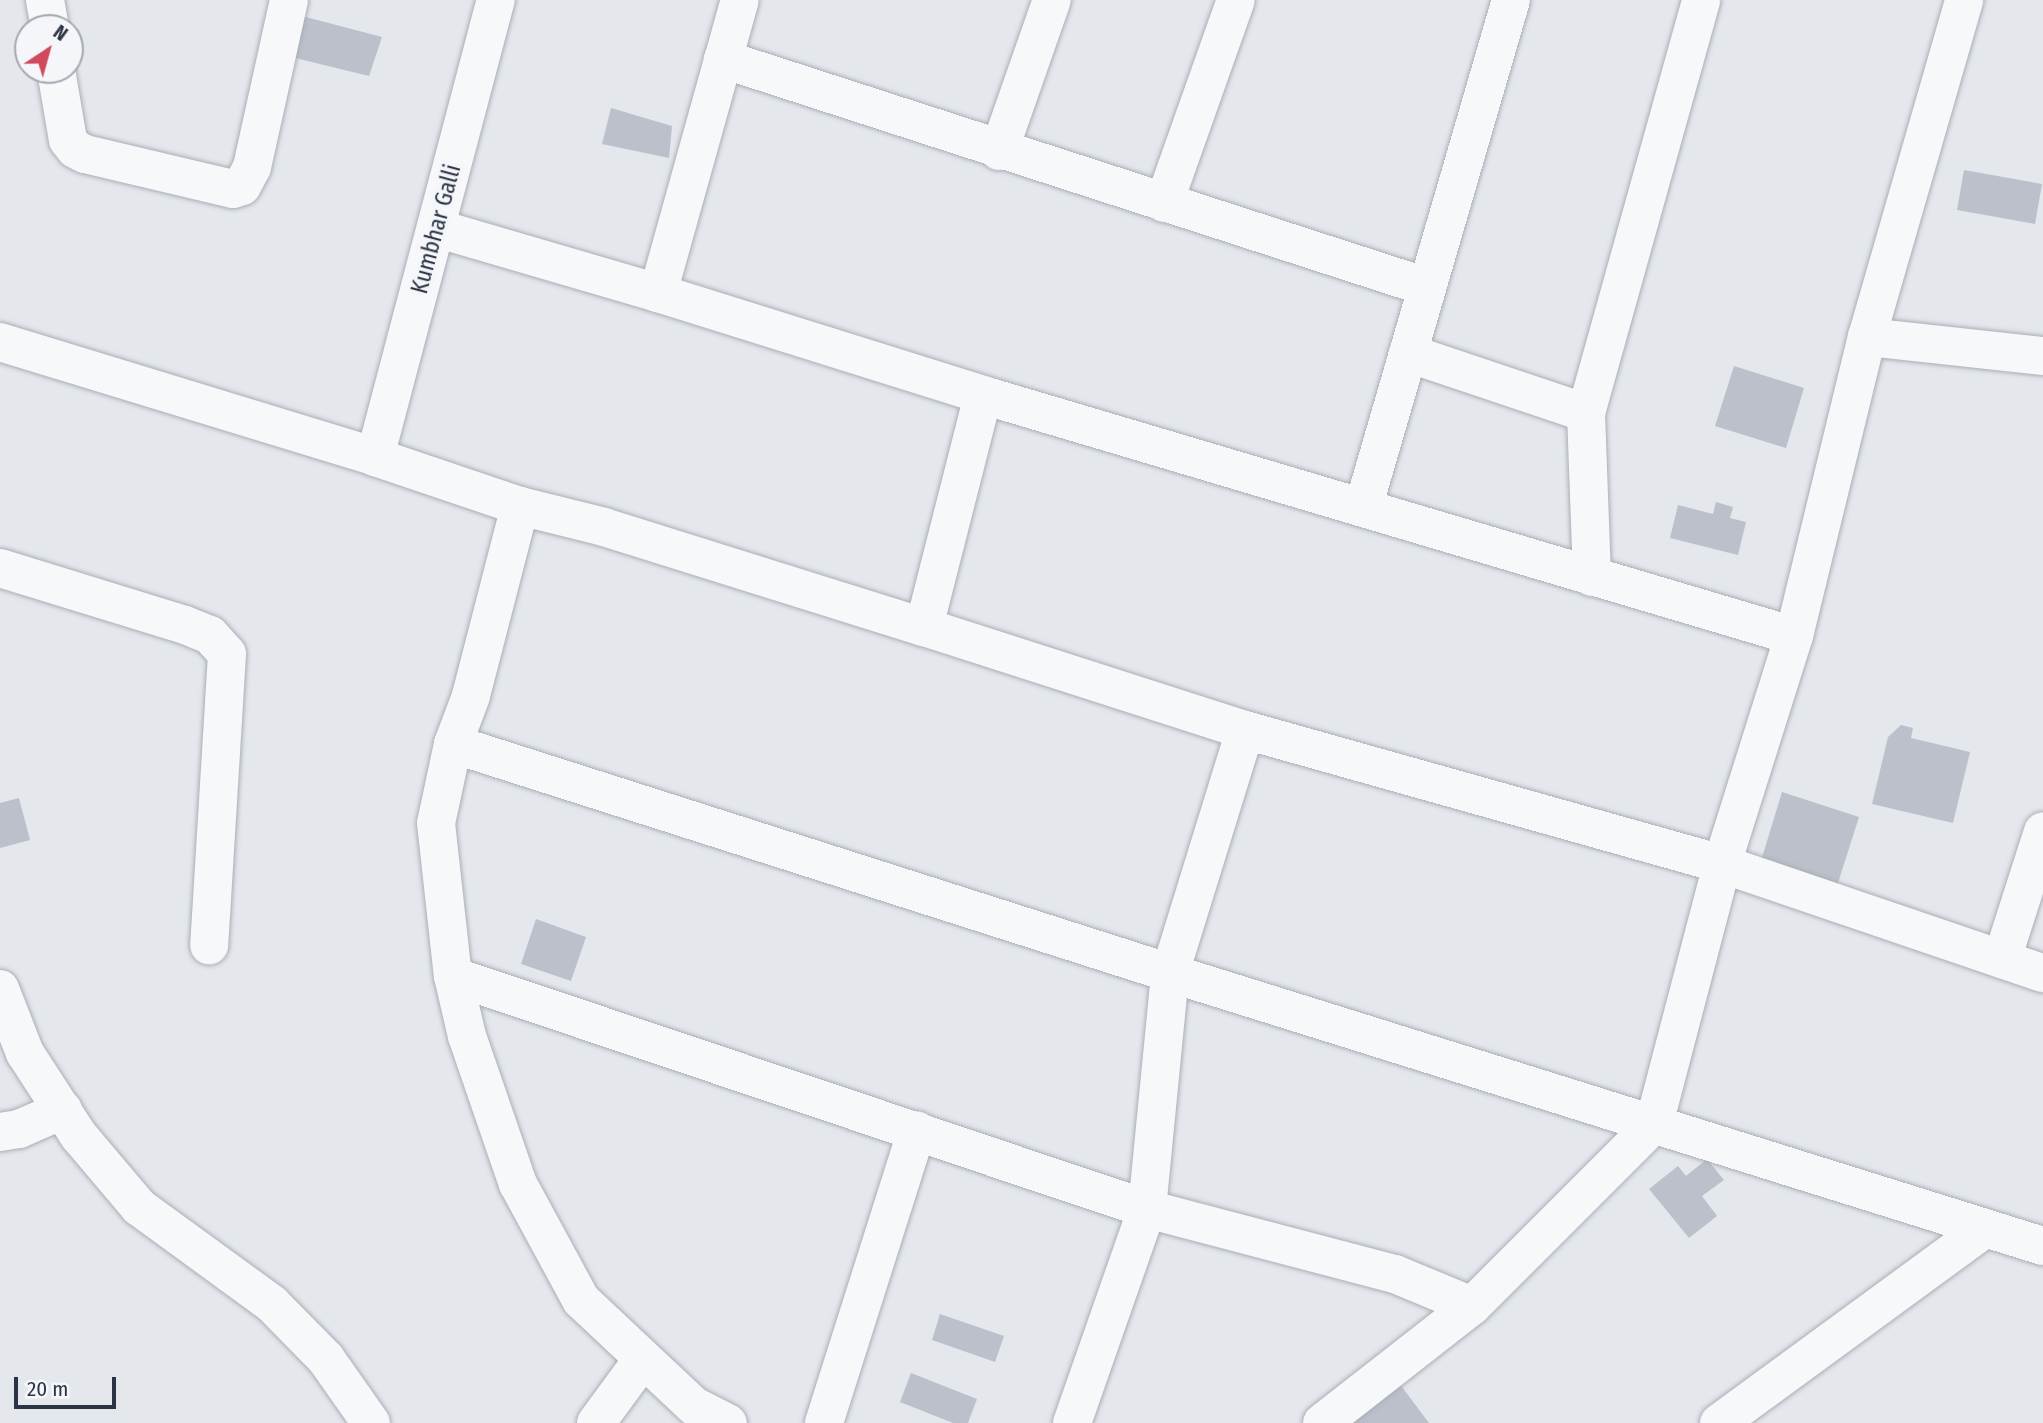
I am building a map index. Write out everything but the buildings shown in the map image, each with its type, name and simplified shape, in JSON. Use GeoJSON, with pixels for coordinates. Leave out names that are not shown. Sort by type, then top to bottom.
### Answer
{"type":"FeatureCollection","features":[{"type":"Feature","properties":{"kind":"street"},"geometry":{"type":"LineString","coordinates":[[58,84],[68,140],[75,149],[85,154],[233,189],[242,186],[252,167],[289,0]]}},
{"type":"Feature","properties":{"kind":"street","name":"Kumbhar Galli"},"geometry":{"type":"LineString","coordinates":[[375,457],[496,0]]}},
{"type":"Feature","properties":{"kind":"street"},"geometry":{"type":"LineString","coordinates":[[659,293],[740,0]]}},
{"type":"Feature","properties":{"kind":"street"},"geometry":{"type":"LineString","coordinates":[[999,151],[1052,0]]}},
{"type":"Feature","properties":{"kind":"street"},"geometry":{"type":"LineString","coordinates":[[1164,203],[1236,0]]}},
{"type":"Feature","properties":{"kind":"street"},"geometry":{"type":"LineString","coordinates":[[1363,508],[1511,0]]}},
{"type":"Feature","properties":{"kind":"street"},"geometry":{"type":"LineString","coordinates":[[1592,577],[1586,413],[1701,0]]}},
{"type":"Feature","properties":{"kind":"street"},"geometry":{"type":"LineString","coordinates":[[1322,1423],[1472,1306],[1654,1124],[1722,864],[1794,636],[1867,337],[1964,0]]}},
{"type":"Feature","properties":{"kind":"street"},"geometry":{"type":"LineString","coordinates":[[723,59],[999,151],[1427,287]]}},
{"type":"Feature","properties":{"kind":"street"},"geometry":{"type":"LineString","coordinates":[[436,228],[659,293],[983,395],[1794,636]]}},
{"type":"Feature","properties":{"kind":"street"},"geometry":{"type":"LineString","coordinates":[[1867,337],[2043,356]]}},
{"type":"Feature","properties":{"kind":"street"},"geometry":{"type":"LineString","coordinates":[[0,342],[375,457],[520,506],[604,527],[1245,730],[1722,864],[2043,972]]}},
{"type":"Feature","properties":{"kind":"street"},"geometry":{"type":"LineString","coordinates":[[1408,353],[1586,413]]}},
{"type":"Feature","properties":{"kind":"street"},"geometry":{"type":"LineString","coordinates":[[924,627],[983,395]]}},
{"type":"Feature","properties":{"kind":"street"},"geometry":{"type":"LineString","coordinates":[[520,506],[471,696],[453,744],[436,823],[453,976],[467,1036],[518,1184],[581,1300],[694,1406],[728,1423]]}},
{"type":"Feature","properties":{"kind":"street"},"geometry":{"type":"LineString","coordinates":[[0,568],[185,625],[210,635],[227,654],[209,945]]}},
{"type":"Feature","properties":{"kind":"street"},"geometry":{"type":"LineString","coordinates":[[1072,1423],[1147,1209],[1170,973],[1245,730]]}},
{"type":"Feature","properties":{"kind":"street"},"geometry":{"type":"LineString","coordinates":[[453,744],[2043,1247]]}},
{"type":"Feature","properties":{"kind":"street"},"geometry":{"type":"LineString","coordinates":[[2002,959],[2043,831]]}},
{"type":"Feature","properties":{"kind":"street"},"geometry":{"type":"LineString","coordinates":[[453,976],[1147,1209],[1395,1274],[1472,1306]]}},
{"type":"Feature","properties":{"kind":"street"},"geometry":{"type":"LineString","coordinates":[[0,989],[25,1052],[79,1136],[139,1208],[272,1304],[327,1359],[370,1423]]}},
{"type":"Feature","properties":{"kind":"street"},"geometry":{"type":"LineString","coordinates":[[0,1132],[19,1129],[63,1110]]}},
{"type":"Feature","properties":{"kind":"street"},"geometry":{"type":"LineString","coordinates":[[824,1423],[917,1130]]}},
{"type":"Feature","properties":{"kind":"street"},"geometry":{"type":"LineString","coordinates":[[1719,1423],[1984,1229]]}},
{"type":"Feature","properties":{"kind":"street"},"geometry":{"type":"LineString","coordinates":[[596,1423],[643,1359]]}}]}
